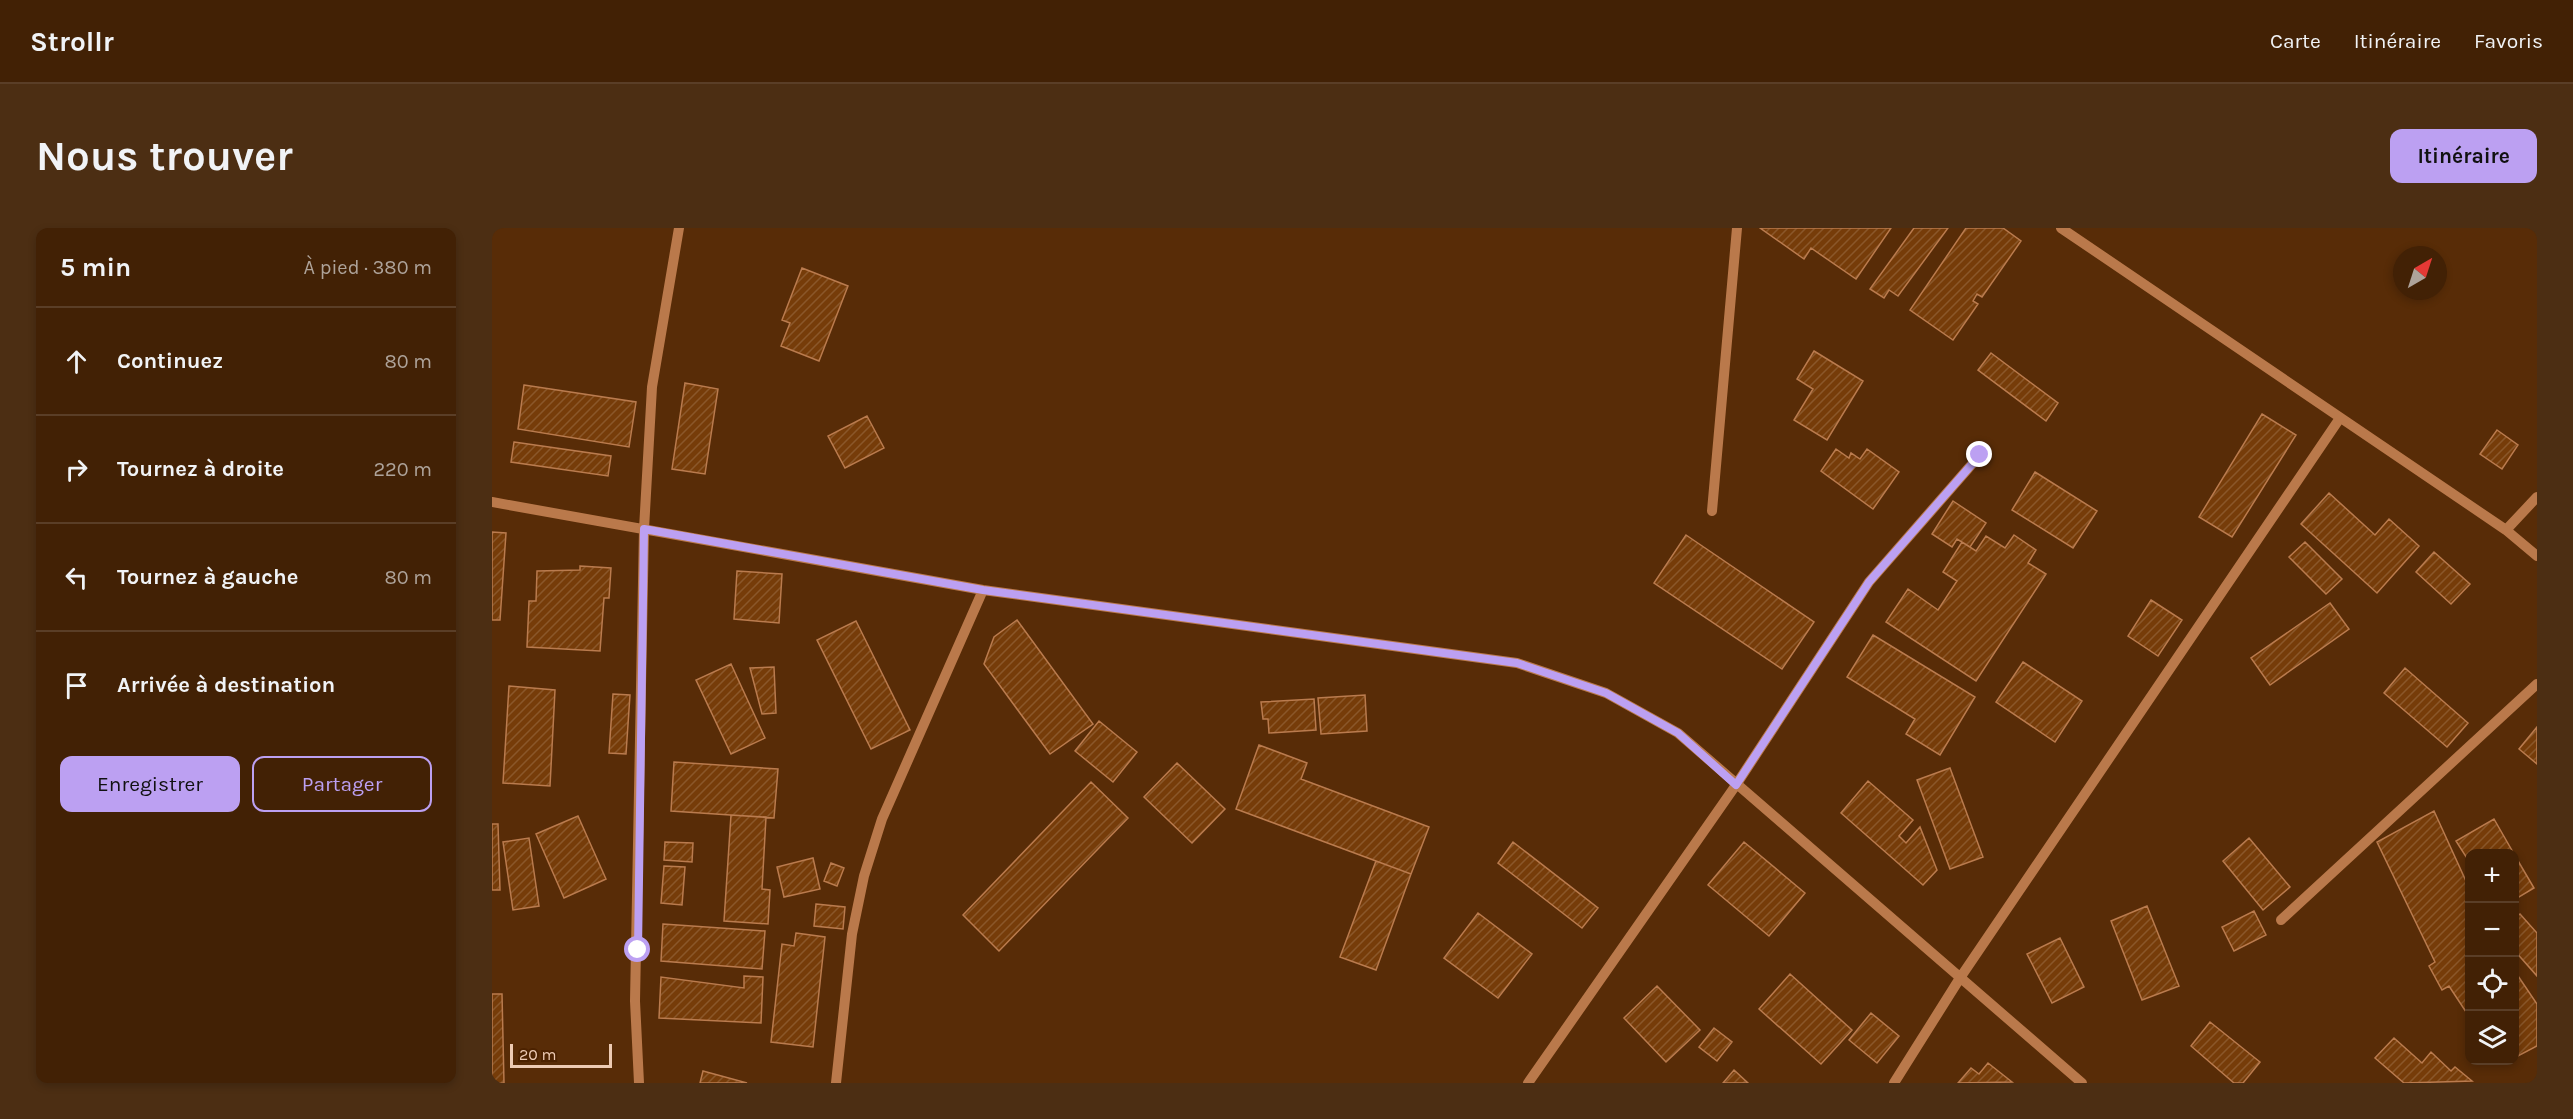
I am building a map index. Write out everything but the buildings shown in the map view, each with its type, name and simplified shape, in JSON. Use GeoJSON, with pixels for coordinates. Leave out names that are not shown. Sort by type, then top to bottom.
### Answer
{"type":"FeatureCollection","features":[{"type":"Feature","properties":{"kind":"street"},"geometry":{"type":"LineString","coordinates":[[639,1083],[635,1001],[644,529],[652,387],[679,228]]}},
{"type":"Feature","properties":{"kind":"street"},"geometry":{"type":"LineString","coordinates":[[1712,511],[1737,228]]}},
{"type":"Feature","properties":{"kind":"street"},"geometry":{"type":"LineString","coordinates":[[2061,228],[2506,530],[2537,556]]}},
{"type":"Feature","properties":{"kind":"street"},"geometry":{"type":"LineString","coordinates":[[1894,1083],[1960,978],[2340,418]]}},
{"type":"Feature","properties":{"kind":"street"},"geometry":{"type":"LineString","coordinates":[[1528,1083],[1736,785],[1869,582],[1980,455]]}},
{"type":"Feature","properties":{"kind":"street"},"geometry":{"type":"LineString","coordinates":[[2506,530],[2537,497]]}},
{"type":"Feature","properties":{"kind":"street"},"geometry":{"type":"LineString","coordinates":[[492,502],[983,590],[1517,663],[1606,693],[1678,733],[2082,1083]]}},
{"type":"Feature","properties":{"kind":"street"},"geometry":{"type":"LineString","coordinates":[[836,1083],[852,934],[864,876],[882,819],[983,590]]}},
{"type":"Feature","properties":{"kind":"street"},"geometry":{"type":"LineString","coordinates":[[2281,920],[2537,684]]}},
{"type":"Feature","properties":{"kind":"route"},"geometry":{"type":"LineString","coordinates":[[638,950],[644,529],[983,590],[1517,663],[1606,693],[1678,733],[1736,785],[1869,582],[1980,455]]}}]}
